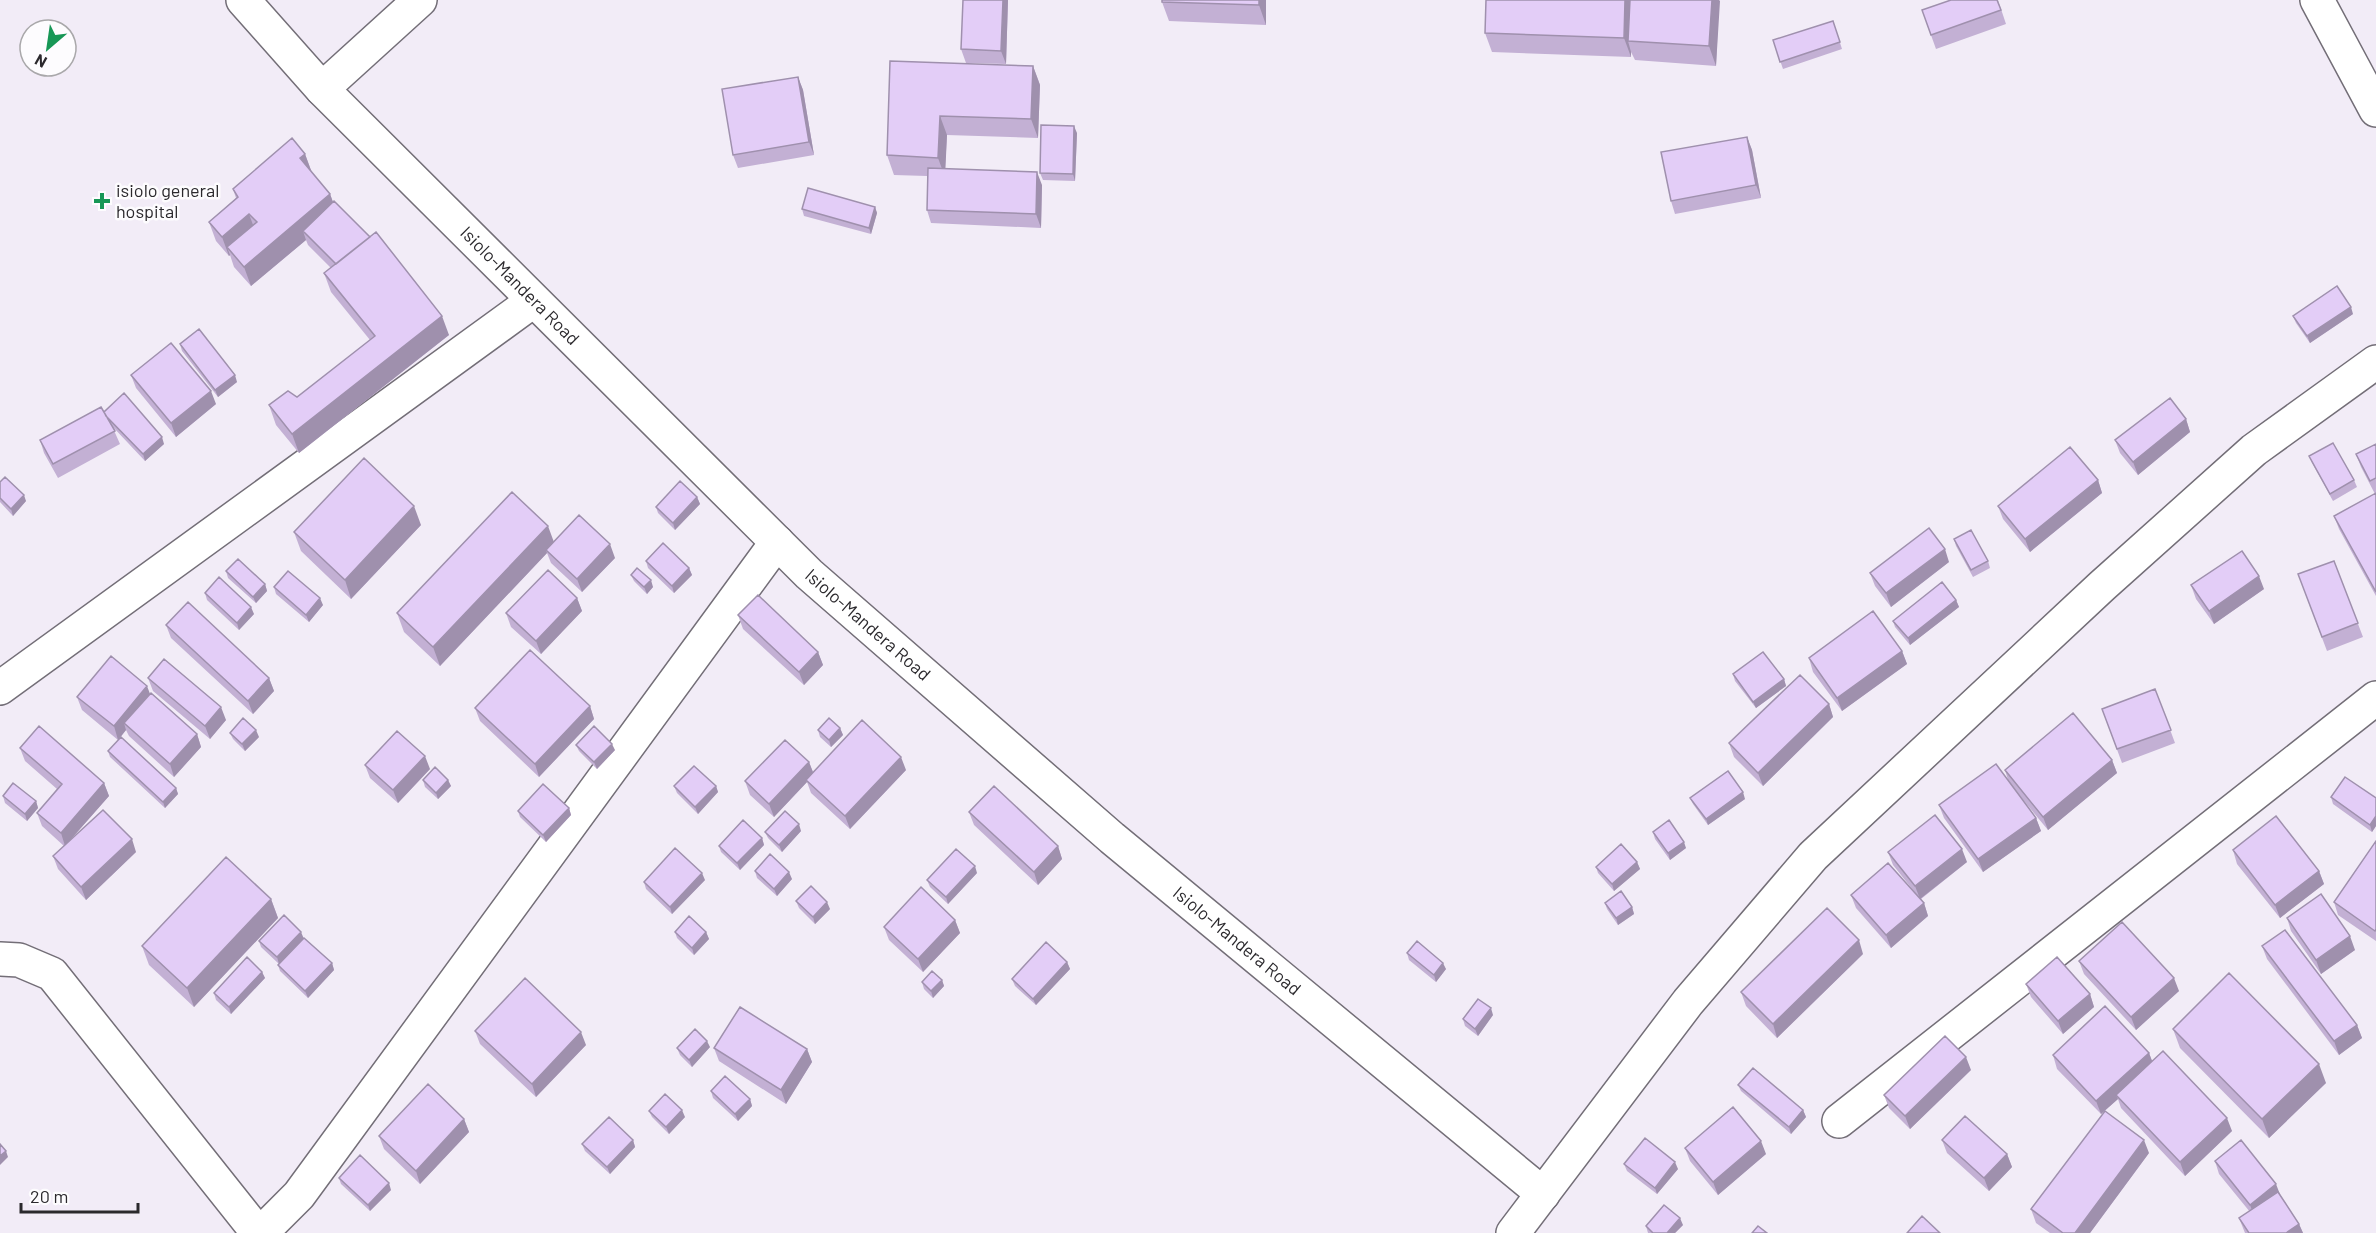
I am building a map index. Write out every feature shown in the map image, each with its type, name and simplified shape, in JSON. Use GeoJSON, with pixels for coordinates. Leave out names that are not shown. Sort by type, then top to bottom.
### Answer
{"type":"FeatureCollection","features":[{"type":"Feature","properties":{"kind":"main road","name":"Isiolo-Mandera Road"},"geometry":{"type":"LineString","coordinates":[[243,0],[322,89],[818,582],[1112,838],[1544,1194]]}},
{"type":"Feature","properties":{"kind":"main road"},"geometry":{"type":"LineString","coordinates":[[322,89],[420,0]]}},
{"type":"Feature","properties":{"kind":"main road"},"geometry":{"type":"LineString","coordinates":[[2317,0],[2376,110]]}},
{"type":"Feature","properties":{"kind":"main road"},"geometry":{"type":"LineString","coordinates":[[0,688],[533,301]]}},
{"type":"Feature","properties":{"kind":"main road"},"geometry":{"type":"LineString","coordinates":[[1513,1233],[1688,1002],[1813,856],[2102,586],[2254,450],[2376,362]]}},
{"type":"Feature","properties":{"kind":"main road"},"geometry":{"type":"LineString","coordinates":[[0,959],[20,960],[52,974],[259,1233],[299,1195],[777,542]]}},
{"type":"Feature","properties":{"kind":"main road"},"geometry":{"type":"LineString","coordinates":[[1839,1121],[2376,698]]}},
{"type":"Feature","properties":{"kind":"building"},"geometry":{"type":"Polygon","coordinates":[[[963,0],[1003,0],[1001,51],[961,49],[963,0]]]}},
{"type":"Feature","properties":{"kind":"building"},"geometry":{"type":"Polygon","coordinates":[[[1162,0],[1259,0],[1259,5],[1162,2],[1162,0]]]}},
{"type":"Feature","properties":{"kind":"building"},"geometry":{"type":"Polygon","coordinates":[[[1486,0],[1625,0],[1624,38],[1485,33],[1486,0]]]}},
{"type":"Feature","properties":{"kind":"building"},"geometry":{"type":"Polygon","coordinates":[[[1630,0],[1712,0],[1709,46],[1628,41],[1630,0]]]}},
{"type":"Feature","properties":{"kind":"building"},"geometry":{"type":"Polygon","coordinates":[[[1951,0],[1997,0],[2001,10],[1931,35],[1922,10],[1951,0]]]}},
{"type":"Feature","properties":{"kind":"building"},"geometry":{"type":"Polygon","coordinates":[[[1833,21],[1840,42],[1780,62],[1773,40],[1833,21]]]}},
{"type":"Feature","properties":{"kind":"building"},"geometry":{"type":"Polygon","coordinates":[[[890,61],[1033,66],[1031,119],[940,116],[938,158],[887,155],[890,61]]]}},
{"type":"Feature","properties":{"kind":"building"},"geometry":{"type":"Polygon","coordinates":[[[798,77],[809,142],[733,155],[722,89],[798,77]]]}},
{"type":"Feature","properties":{"kind":"building"},"geometry":{"type":"Polygon","coordinates":[[[1041,125],[1074,126],[1073,174],[1040,173],[1041,125]]]}},
{"type":"Feature","properties":{"kind":"building"},"geometry":{"type":"Polygon","coordinates":[[[1747,137],[1756,185],[1671,201],[1661,152],[1747,137]]]}},
{"type":"Feature","properties":{"kind":"building"},"geometry":{"type":"Polygon","coordinates":[[[292,138],[305,154],[300,158],[330,194],[244,267],[227,247],[257,222],[249,214],[222,237],[209,222],[238,197],[233,189],[292,138]]]}},
{"type":"Feature","properties":{"kind":"building"},"geometry":{"type":"Polygon","coordinates":[[[928,168],[1037,172],[1036,214],[927,210],[928,168]]]}},
{"type":"Feature","properties":{"kind":"building"},"geometry":{"type":"Polygon","coordinates":[[[808,188],[875,207],[869,228],[802,209],[808,188]]]}},
{"type":"Feature","properties":{"kind":"building"},"geometry":{"type":"Polygon","coordinates":[[[334,201],[370,237],[336,264],[303,231],[334,201]]]}},
{"type":"Feature","properties":{"kind":"building"},"geometry":{"type":"Polygon","coordinates":[[[376,232],[442,316],[292,434],[269,405],[288,391],[297,397],[375,336],[324,273],[376,232]]]}},
{"type":"Feature","properties":{"kind":"building"},"geometry":{"type":"Polygon","coordinates":[[[2337,286],[2351,307],[2307,336],[2293,316],[2337,286]]]}},
{"type":"Feature","properties":{"kind":"building"},"geometry":{"type":"Polygon","coordinates":[[[199,329],[235,375],[215,390],[180,344],[199,329]]]}},
{"type":"Feature","properties":{"kind":"building"},"geometry":{"type":"Polygon","coordinates":[[[171,343],[211,391],[171,423],[131,375],[171,343]]]}},
{"type":"Feature","properties":{"kind":"building"},"geometry":{"type":"Polygon","coordinates":[[[124,393],[162,437],[143,454],[104,412],[124,393]]]}},
{"type":"Feature","properties":{"kind":"building"},"geometry":{"type":"Polygon","coordinates":[[[2170,398],[2186,419],[2133,462],[2115,440],[2170,398]]]}},
{"type":"Feature","properties":{"kind":"building"},"geometry":{"type":"Polygon","coordinates":[[[101,407],[115,431],[53,464],[40,440],[101,407]]]}},
{"type":"Feature","properties":{"kind":"building"},"geometry":{"type":"Polygon","coordinates":[[[2333,443],[2354,480],[2330,494],[2309,456],[2333,443]]]}},
{"type":"Feature","properties":{"kind":"building"},"geometry":{"type":"Polygon","coordinates":[[[2376,444],[2376,478],[2370,481],[2356,454],[2376,444]]]}},
{"type":"Feature","properties":{"kind":"building"},"geometry":{"type":"Polygon","coordinates":[[[2070,447],[2098,480],[2025,539],[1998,506],[2070,447]]]}},
{"type":"Feature","properties":{"kind":"building"},"geometry":{"type":"Polygon","coordinates":[[[364,458],[414,506],[345,580],[294,532],[364,458]]]}},
{"type":"Feature","properties":{"kind":"building"},"geometry":{"type":"Polygon","coordinates":[[[5,477],[24,495],[11,509],[0,498],[0,482],[5,477]]]}},
{"type":"Feature","properties":{"kind":"building"},"geometry":{"type":"Polygon","coordinates":[[[680,481],[697,497],[673,523],[656,507],[680,481]]]}},
{"type":"Feature","properties":{"kind":"building"},"geometry":{"type":"Polygon","coordinates":[[[512,492],[548,526],[433,647],[397,613],[512,492]]]}},
{"type":"Feature","properties":{"kind":"building"},"geometry":{"type":"Polygon","coordinates":[[[2376,493],[2376,592],[2334,516],[2376,493]]]}},
{"type":"Feature","properties":{"kind":"building"},"geometry":{"type":"Polygon","coordinates":[[[579,515],[610,544],[577,579],[546,550],[579,515]]]}},
{"type":"Feature","properties":{"kind":"building"},"geometry":{"type":"Polygon","coordinates":[[[1929,528],[1945,549],[1886,593],[1870,573],[1929,528]]]}},
{"type":"Feature","properties":{"kind":"building"},"geometry":{"type":"Polygon","coordinates":[[[1971,530],[1988,561],[1971,570],[1954,539],[1971,530]]]}},
{"type":"Feature","properties":{"kind":"building"},"geometry":{"type":"Polygon","coordinates":[[[663,543],[689,568],[672,586],[646,561],[663,543]]]}},
{"type":"Feature","properties":{"kind":"building"},"geometry":{"type":"Polygon","coordinates":[[[2242,551],[2259,576],[2209,611],[2191,585],[2242,551]]]}},
{"type":"Feature","properties":{"kind":"building"},"geometry":{"type":"Polygon","coordinates":[[[238,559],[265,584],[253,597],[226,571],[238,559]]]}},
{"type":"Feature","properties":{"kind":"building"},"geometry":{"type":"Polygon","coordinates":[[[2334,561],[2358,623],[2322,637],[2298,574],[2334,561]]]}},
{"type":"Feature","properties":{"kind":"building"},"geometry":{"type":"Polygon","coordinates":[[[637,568],[651,580],[644,587],[631,575],[637,568]]]}},
{"type":"Feature","properties":{"kind":"building"},"geometry":{"type":"Polygon","coordinates":[[[548,570],[577,598],[536,641],[506,613],[548,570]]]}},
{"type":"Feature","properties":{"kind":"building"},"geometry":{"type":"Polygon","coordinates":[[[288,571],[320,598],[306,615],[274,587],[288,571]]]}},
{"type":"Feature","properties":{"kind":"building"},"geometry":{"type":"Polygon","coordinates":[[[219,577],[251,607],[237,623],[205,593],[219,577]]]}},
{"type":"Feature","properties":{"kind":"building"},"geometry":{"type":"Polygon","coordinates":[[[1942,582],[1956,600],[1908,638],[1893,621],[1942,582]]]}},
{"type":"Feature","properties":{"kind":"building"},"geometry":{"type":"Polygon","coordinates":[[[758,595],[818,652],[799,672],[738,615],[758,595]]]}},
{"type":"Feature","properties":{"kind":"building"},"geometry":{"type":"Polygon","coordinates":[[[188,602],[269,678],[248,701],[166,625],[188,602]]]}},
{"type":"Feature","properties":{"kind":"building"},"geometry":{"type":"Polygon","coordinates":[[[1873,611],[1902,651],[1837,698],[1809,658],[1873,611]]]}},
{"type":"Feature","properties":{"kind":"building"},"geometry":{"type":"Polygon","coordinates":[[[530,650],[590,706],[535,764],[475,708],[530,650]]]}},
{"type":"Feature","properties":{"kind":"building"},"geometry":{"type":"Polygon","coordinates":[[[1763,652],[1784,679],[1753,702],[1733,674],[1763,652]]]}},
{"type":"Feature","properties":{"kind":"building"},"geometry":{"type":"Polygon","coordinates":[[[111,656],[147,686],[114,726],[77,697],[111,656]]]}},
{"type":"Feature","properties":{"kind":"building"},"geometry":{"type":"Polygon","coordinates":[[[164,659],[221,707],[205,726],[148,678],[164,659]]]}},
{"type":"Feature","properties":{"kind":"building"},"geometry":{"type":"Polygon","coordinates":[[[1800,675],[1829,704],[1758,773],[1729,743],[1800,675]]]}},
{"type":"Feature","properties":{"kind":"building"},"geometry":{"type":"Polygon","coordinates":[[[2155,689],[2171,730],[2117,749],[2102,709],[2155,689]]]}},
{"type":"Feature","properties":{"kind":"building"},"geometry":{"type":"Polygon","coordinates":[[[151,693],[197,734],[170,764],[124,723],[151,693]]]}},
{"type":"Feature","properties":{"kind":"building"},"geometry":{"type":"Polygon","coordinates":[[[2073,713],[2112,760],[2043,817],[2005,770],[2073,713]]]}},
{"type":"Feature","properties":{"kind":"building"},"geometry":{"type":"Polygon","coordinates":[[[243,718],[256,730],[242,744],[230,733],[243,718]]]}},
{"type":"Feature","properties":{"kind":"building"},"geometry":{"type":"Polygon","coordinates":[[[829,718],[840,728],[829,740],[818,730],[829,718]]]}},
{"type":"Feature","properties":{"kind":"building"},"geometry":{"type":"Polygon","coordinates":[[[862,720],[901,757],[845,816],[806,780],[862,720]]]}},
{"type":"Feature","properties":{"kind":"building"},"geometry":{"type":"Polygon","coordinates":[[[39,726],[104,783],[61,833],[37,813],[62,784],[20,748],[39,726]]]}},
{"type":"Feature","properties":{"kind":"building"},"geometry":{"type":"Polygon","coordinates":[[[594,726],[612,744],[594,762],[576,745],[594,726]]]}},
{"type":"Feature","properties":{"kind":"building"},"geometry":{"type":"Polygon","coordinates":[[[397,731],[425,756],[393,790],[365,765],[397,731]]]}},
{"type":"Feature","properties":{"kind":"building"},"geometry":{"type":"Polygon","coordinates":[[[121,737],[176,788],[163,802],[108,751],[121,737]]]}},
{"type":"Feature","properties":{"kind":"building"},"geometry":{"type":"Polygon","coordinates":[[[785,740],[809,762],[769,804],[745,781],[785,740]]]}},
{"type":"Feature","properties":{"kind":"building"},"geometry":{"type":"Polygon","coordinates":[[[1996,764],[2036,818],[1978,859],[1939,805],[1996,764]]]}},
{"type":"Feature","properties":{"kind":"building"},"geometry":{"type":"Polygon","coordinates":[[[694,766],[716,786],[695,807],[674,786],[694,766]]]}},
{"type":"Feature","properties":{"kind":"building"},"geometry":{"type":"Polygon","coordinates":[[[435,767],[448,780],[436,793],[423,780],[435,767]]]}},
{"type":"Feature","properties":{"kind":"building"},"geometry":{"type":"Polygon","coordinates":[[[1728,771],[1743,792],[1706,819],[1690,798],[1728,771]]]}},
{"type":"Feature","properties":{"kind":"building"},"geometry":{"type":"Polygon","coordinates":[[[2345,777],[2376,798],[2376,816],[2370,825],[2331,797],[2345,777]]]}},
{"type":"Feature","properties":{"kind":"building"},"geometry":{"type":"Polygon","coordinates":[[[13,783],[36,801],[25,814],[3,796],[13,783]]]}},
{"type":"Feature","properties":{"kind":"building"},"geometry":{"type":"Polygon","coordinates":[[[543,784],[569,808],[543,835],[518,811],[543,784]]]}},
{"type":"Feature","properties":{"kind":"building"},"geometry":{"type":"Polygon","coordinates":[[[994,786],[1058,846],[1034,872],[969,812],[994,786]]]}},
{"type":"Feature","properties":{"kind":"building"},"geometry":{"type":"Polygon","coordinates":[[[103,810],[132,839],[81,887],[53,856],[103,810]]]}},
{"type":"Feature","properties":{"kind":"building"},"geometry":{"type":"Polygon","coordinates":[[[785,811],[799,824],[779,845],[765,832],[785,811]]]}},
{"type":"Feature","properties":{"kind":"building"},"geometry":{"type":"Polygon","coordinates":[[[1935,815],[1962,849],[1915,886],[1888,852],[1935,815]]]}},
{"type":"Feature","properties":{"kind":"building"},"geometry":{"type":"Polygon","coordinates":[[[2276,816],[2319,871],[2275,905],[2233,850],[2276,816]]]}},
{"type":"Feature","properties":{"kind":"building"},"geometry":{"type":"Polygon","coordinates":[[[743,820],[762,838],[737,863],[719,846],[743,820]]]}},
{"type":"Feature","properties":{"kind":"building"},"geometry":{"type":"Polygon","coordinates":[[[1669,820],[1684,842],[1668,853],[1653,832],[1669,820]]]}},
{"type":"Feature","properties":{"kind":"building"},"geometry":{"type":"Polygon","coordinates":[[[2376,841],[2376,929],[2375,931],[2334,902],[2376,841]]]}},
{"type":"Feature","properties":{"kind":"building"},"geometry":{"type":"Polygon","coordinates":[[[1621,844],[1637,862],[1612,884],[1596,867],[1621,844]]]}},
{"type":"Feature","properties":{"kind":"building"},"geometry":{"type":"Polygon","coordinates":[[[675,848],[702,873],[670,907],[644,882],[675,848]]]}},
{"type":"Feature","properties":{"kind":"building"},"geometry":{"type":"Polygon","coordinates":[[[956,849],[975,866],[946,897],[927,880],[956,849]]]}},
{"type":"Feature","properties":{"kind":"building"},"geometry":{"type":"Polygon","coordinates":[[[770,854],[789,872],[774,889],[755,871],[770,854]]]}},
{"type":"Feature","properties":{"kind":"building"},"geometry":{"type":"Polygon","coordinates":[[[226,857],[271,899],[187,988],[142,946],[226,857]]]}},
{"type":"Feature","properties":{"kind":"building"},"geometry":{"type":"Polygon","coordinates":[[[1888,863],[1924,903],[1886,935],[1851,895],[1888,863]]]}},
{"type":"Feature","properties":{"kind":"building"},"geometry":{"type":"Polygon","coordinates":[[[811,886],[827,902],[813,917],[796,901],[811,886]]]}},
{"type":"Feature","properties":{"kind":"building"},"geometry":{"type":"Polygon","coordinates":[[[921,887],[955,920],[918,959],[884,927],[921,887]]]}},
{"type":"Feature","properties":{"kind":"building"},"geometry":{"type":"Polygon","coordinates":[[[1621,891],[1632,907],[1616,918],[1605,903],[1621,891]]]}},
{"type":"Feature","properties":{"kind":"building"},"geometry":{"type":"Polygon","coordinates":[[[2321,894],[2350,936],[2316,960],[2287,918],[2321,894]]]}},
{"type":"Feature","properties":{"kind":"building"},"geometry":{"type":"Polygon","coordinates":[[[1827,908],[1859,940],[1773,1024],[1741,992],[1827,908]]]}},
{"type":"Feature","properties":{"kind":"building"},"geometry":{"type":"Polygon","coordinates":[[[284,915],[301,932],[277,957],[259,941],[284,915]]]}},
{"type":"Feature","properties":{"kind":"building"},"geometry":{"type":"Polygon","coordinates":[[[689,916],[706,932],[692,948],[675,932],[689,916]]]}},
{"type":"Feature","properties":{"kind":"building"},"geometry":{"type":"Polygon","coordinates":[[[2122,922],[2174,978],[2131,1017],[2079,961],[2122,922]]]}},
{"type":"Feature","properties":{"kind":"building"},"geometry":{"type":"Polygon","coordinates":[[[2285,930],[2357,1025],[2334,1041],[2262,946],[2285,930]]]}},
{"type":"Feature","properties":{"kind":"building"},"geometry":{"type":"Polygon","coordinates":[[[304,938],[332,963],[305,991],[278,965],[304,938]]]}},
{"type":"Feature","properties":{"kind":"building"},"geometry":{"type":"Polygon","coordinates":[[[1417,941],[1443,963],[1434,975],[1407,953],[1417,941]]]}},
{"type":"Feature","properties":{"kind":"building"},"geometry":{"type":"Polygon","coordinates":[[[1046,942],[1067,962],[1033,999],[1012,979],[1046,942]]]}},
{"type":"Feature","properties":{"kind":"building"},"geometry":{"type":"Polygon","coordinates":[[[247,957],[262,972],[229,1007],[214,993],[247,957]]]}},
{"type":"Feature","properties":{"kind":"building"},"geometry":{"type":"Polygon","coordinates":[[[2057,957],[2090,994],[2058,1021],[2026,984],[2057,957]]]}},
{"type":"Feature","properties":{"kind":"building"},"geometry":{"type":"Polygon","coordinates":[[[932,971],[942,980],[931,991],[922,982],[932,971]]]}},
{"type":"Feature","properties":{"kind":"building"},"geometry":{"type":"Polygon","coordinates":[[[2229,973],[2319,1064],[2262,1119],[2173,1029],[2229,973]]]}},
{"type":"Feature","properties":{"kind":"building"},"geometry":{"type":"Polygon","coordinates":[[[525,978],[581,1032],[532,1084],[475,1031],[525,978]]]}},
{"type":"Feature","properties":{"kind":"building"},"geometry":{"type":"Polygon","coordinates":[[[1478,999],[1491,1008],[1475,1029],[1463,1019],[1478,999]]]}},
{"type":"Feature","properties":{"kind":"building"},"geometry":{"type":"Polygon","coordinates":[[[2105,1006],[2149,1053],[2096,1101],[2053,1055],[2105,1006]]]}},
{"type":"Feature","properties":{"kind":"building"},"geometry":{"type":"Polygon","coordinates":[[[740,1007],[807,1049],[781,1090],[714,1048],[740,1007]]]}},
{"type":"Feature","properties":{"kind":"building"},"geometry":{"type":"Polygon","coordinates":[[[695,1029],[707,1041],[689,1060],[677,1048],[695,1029]]]}},
{"type":"Feature","properties":{"kind":"building"},"geometry":{"type":"Polygon","coordinates":[[[1945,1036],[1966,1057],[1905,1116],[1884,1095],[1945,1036]]]}},
{"type":"Feature","properties":{"kind":"building"},"geometry":{"type":"Polygon","coordinates":[[[2163,1051],[2227,1118],[2180,1162],[2116,1095],[2163,1051]]]}},
{"type":"Feature","properties":{"kind":"building"},"geometry":{"type":"Polygon","coordinates":[[[1753,1068],[1803,1110],[1789,1127],[1738,1085],[1753,1068]]]}},
{"type":"Feature","properties":{"kind":"building"},"geometry":{"type":"Polygon","coordinates":[[[725,1076],[750,1099],[735,1114],[711,1091],[725,1076]]]}},
{"type":"Feature","properties":{"kind":"building"},"geometry":{"type":"Polygon","coordinates":[[[428,1084],[464,1119],[416,1171],[379,1136],[428,1084]]]}},
{"type":"Feature","properties":{"kind":"building"},"geometry":{"type":"Polygon","coordinates":[[[665,1094],[682,1110],[666,1127],[649,1111],[665,1094]]]}},
{"type":"Feature","properties":{"kind":"building"},"geometry":{"type":"Polygon","coordinates":[[[1733,1107],[1761,1141],[1713,1182],[1685,1148],[1733,1107]]]}},
{"type":"Feature","properties":{"kind":"building"},"geometry":{"type":"Polygon","coordinates":[[[2105,1111],[2144,1140],[2075,1233],[2063,1233],[2031,1209],[2105,1111]]]}},
{"type":"Feature","properties":{"kind":"building"},"geometry":{"type":"Polygon","coordinates":[[[1965,1116],[2007,1154],[1984,1178],[1942,1140],[1965,1116]]]}},
{"type":"Feature","properties":{"kind":"building"},"geometry":{"type":"Polygon","coordinates":[[[609,1117],[633,1140],[607,1167],[582,1144],[609,1117]]]}},
{"type":"Feature","properties":{"kind":"building"},"geometry":{"type":"Polygon","coordinates":[[[1645,1138],[1675,1162],[1655,1188],[1624,1164],[1645,1138]]]}},
{"type":"Feature","properties":{"kind":"building"},"geometry":{"type":"Polygon","coordinates":[[[2241,1140],[2276,1184],[2250,1205],[2215,1161],[2241,1140]]]}},
{"type":"Feature","properties":{"kind":"building"},"geometry":{"type":"Polygon","coordinates":[[[0,1144],[6,1151],[0,1156],[0,1144]]]}},
{"type":"Feature","properties":{"kind":"building"},"geometry":{"type":"Polygon","coordinates":[[[360,1155],[389,1183],[368,1205],[339,1178],[360,1155]]]}},
{"type":"Feature","properties":{"kind":"building"},"geometry":{"type":"Polygon","coordinates":[[[2278,1192],[2299,1224],[2286,1233],[2249,1233],[2239,1218],[2278,1192]]]}},
{"type":"Feature","properties":{"kind":"building"},"geometry":{"type":"Polygon","coordinates":[[[1664,1205],[1680,1218],[1667,1233],[1653,1233],[1646,1226],[1664,1205]]]}},
{"type":"Feature","properties":{"kind":"building"},"geometry":{"type":"Polygon","coordinates":[[[1922,1216],[1940,1233],[1907,1233],[1922,1216]]]}},
{"type":"Feature","properties":{"kind":"building"},"geometry":{"type":"Polygon","coordinates":[[[1758,1226],[1767,1233],[1752,1233],[1758,1226]]]}},
{"type":"Feature","properties":{"kind":"place","name":"isiolo general hospital"},"geometry":{"type":"Point","coordinates":[102,201]}}]}
